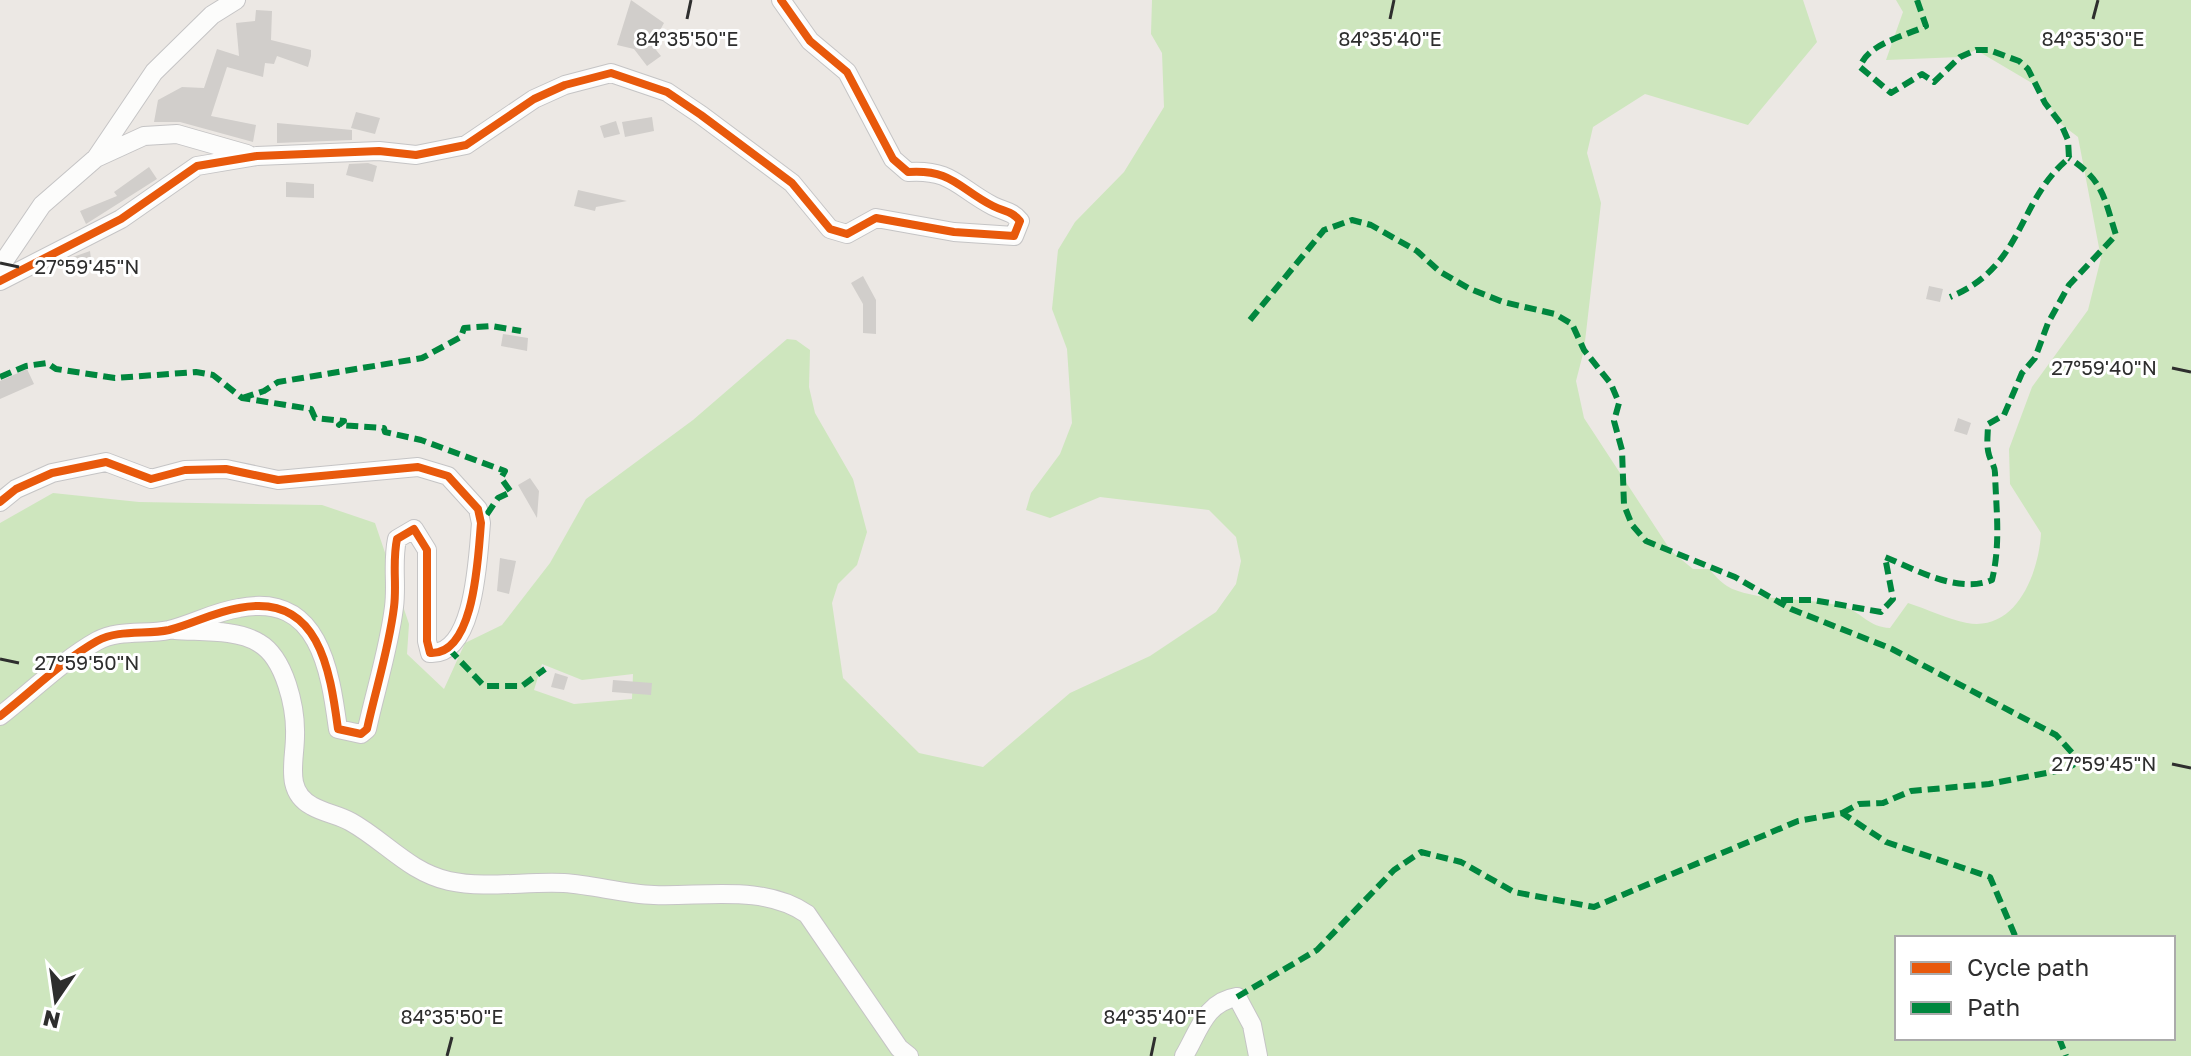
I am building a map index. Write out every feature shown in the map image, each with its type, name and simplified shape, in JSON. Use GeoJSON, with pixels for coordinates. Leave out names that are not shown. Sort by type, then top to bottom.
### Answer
{"type":"FeatureCollection","features":[{"type":"Feature","properties":{"kind":"street"},"geometry":{"type":"LineString","coordinates":[[0,267],[42,205],[96,158],[154,72],[212,15],[236,0]]}},
{"type":"Feature","properties":{"kind":"street"},"geometry":{"type":"LineString","coordinates":[[0,281],[102,231],[197,166],[257,156],[379,151],[416,155],[466,145],[534,99],[565,85],[611,73],[667,92],[759,156],[792,183],[830,229],[847,234],[876,218],[954,232],[1014,236],[1020,221],[1014,213],[994,207],[949,176],[930,170],[908,172],[893,159],[847,72],[810,41],[781,0]]}},
{"type":"Feature","properties":{"kind":"street"},"geometry":{"type":"LineString","coordinates":[[96,158],[144,136],[177,134],[257,156]]}},
{"type":"Feature","properties":{"kind":"street"},"geometry":{"type":"LineString","coordinates":[[0,502],[16,489],[52,473],[106,462],[151,479],[185,470],[226,469],[278,480],[418,467],[448,476],[478,509],[481,523],[468,617],[449,649],[440,654],[430,653],[427,641],[427,550],[414,529],[397,539],[392,561],[395,600],[389,642],[367,729],[361,734],[338,729],[330,669],[306,626],[295,615],[277,608],[243,607],[169,630]]}},
{"type":"Feature","properties":{"kind":"street"},"geometry":{"type":"LineString","coordinates":[[0,716],[98,641],[131,632],[169,630],[233,635],[259,643],[277,661],[287,687],[296,733],[292,777],[296,792],[310,806],[350,821],[402,861],[447,881],[477,884],[567,883],[652,895],[736,894],[787,901],[807,914],[899,1048],[909,1056]]}},
{"type":"Feature","properties":{"kind":"street"},"geometry":{"type":"LineString","coordinates":[[1184,1056],[1205,1016],[1221,1000],[1237,997],[1252,1025],[1258,1056]]}},
{"type":"Feature","properties":{"kind":"green space"},"geometry":{"type":"Polygon","coordinates":[[[1152,0],[1803,0],[1817,42],[1748,125],[1645,94],[1593,127],[1587,153],[1601,203],[1584,350],[1576,381],[1584,418],[1671,551],[1693,569],[1709,569],[1724,584],[1751,595],[1845,607],[1876,625],[1890,628],[1908,603],[1967,623],[1984,623],[2012,609],[2022,596],[2036,565],[2041,533],[2010,484],[2009,449],[2032,387],[2088,310],[2101,258],[2078,137],[2061,124],[2037,86],[1976,50],[1960,57],[1886,60],[1903,12],[1896,0],[2191,0],[2191,1056],[0,1056],[0,523],[53,493],[139,502],[322,505],[375,523],[409,624],[407,654],[444,689],[465,643],[502,625],[550,563],[586,499],[693,420],[787,339],[796,340],[810,350],[809,387],[815,413],[853,479],[867,532],[857,565],[838,584],[832,603],[843,678],[919,753],[983,767],[1070,693],[1150,656],[1216,612],[1236,584],[1241,561],[1236,537],[1209,510],[1100,497],[1050,518],[1026,510],[1031,493],[1060,454],[1072,423],[1067,349],[1052,309],[1058,250],[1075,222],[1124,172],[1164,107],[1162,53],[1151,34],[1152,0]],[[542,664],[534,690],[574,704],[632,699],[633,674],[582,680],[542,664]]]}},
{"type":"Feature","properties":{"kind":"building"},"geometry":{"type":"Polygon","coordinates":[[[631,0],[664,23],[652,45],[661,56],[647,66],[634,49],[617,45],[631,0]]]}},
{"type":"Feature","properties":{"kind":"building"},"geometry":{"type":"Polygon","coordinates":[[[256,10],[272,11],[271,40],[311,50],[311,56],[308,67],[277,56],[274,64],[265,63],[263,77],[227,67],[211,116],[256,125],[253,142],[180,122],[154,122],[158,100],[182,87],[204,88],[217,49],[239,56],[236,23],[255,21],[256,10]]]}},
{"type":"Feature","properties":{"kind":"building"},"geometry":{"type":"Polygon","coordinates":[[[356,112],[380,118],[375,134],[351,128],[356,112]]]}},
{"type":"Feature","properties":{"kind":"building"},"geometry":{"type":"Polygon","coordinates":[[[652,117],[654,131],[625,137],[622,122],[652,117]]]}},
{"type":"Feature","properties":{"kind":"building"},"geometry":{"type":"Polygon","coordinates":[[[616,121],[620,134],[604,138],[600,126],[616,121]]]}},
{"type":"Feature","properties":{"kind":"building"},"geometry":{"type":"Polygon","coordinates":[[[277,123],[352,130],[352,140],[277,143],[277,123]]]}},
{"type":"Feature","properties":{"kind":"building"},"geometry":{"type":"Polygon","coordinates":[[[349,164],[377,166],[373,182],[346,175],[349,164]]]}},
{"type":"Feature","properties":{"kind":"building"},"geometry":{"type":"Polygon","coordinates":[[[149,167],[157,179],[86,224],[80,211],[117,196],[114,192],[149,167]]]}},
{"type":"Feature","properties":{"kind":"building"},"geometry":{"type":"Polygon","coordinates":[[[286,182],[314,184],[314,198],[286,197],[286,182]]]}},
{"type":"Feature","properties":{"kind":"building"},"geometry":{"type":"Polygon","coordinates":[[[578,190],[627,201],[596,207],[595,211],[574,206],[578,190]]]}},
{"type":"Feature","properties":{"kind":"building"},"geometry":{"type":"Polygon","coordinates":[[[90,251],[92,267],[75,269],[73,257],[90,251]]]}},
{"type":"Feature","properties":{"kind":"building"},"geometry":{"type":"Polygon","coordinates":[[[863,276],[876,300],[876,334],[863,333],[863,304],[851,283],[863,276]]]}},
{"type":"Feature","properties":{"kind":"building"},"geometry":{"type":"Polygon","coordinates":[[[1929,286],[1943,289],[1940,302],[1926,299],[1929,286]]]}},
{"type":"Feature","properties":{"kind":"building"},"geometry":{"type":"Polygon","coordinates":[[[503,334],[528,338],[527,351],[501,346],[503,334]]]}},
{"type":"Feature","properties":{"kind":"building"},"geometry":{"type":"Polygon","coordinates":[[[27,369],[34,384],[0,399],[0,381],[27,369]]]}},
{"type":"Feature","properties":{"kind":"building"},"geometry":{"type":"Polygon","coordinates":[[[1958,418],[1971,423],[1967,435],[1954,431],[1958,418]]]}},
{"type":"Feature","properties":{"kind":"building"},"geometry":{"type":"Polygon","coordinates":[[[530,478],[539,491],[537,518],[518,485],[530,478]]]}},
{"type":"Feature","properties":{"kind":"building"},"geometry":{"type":"Polygon","coordinates":[[[500,558],[516,561],[509,594],[497,591],[500,558]]]}},
{"type":"Feature","properties":{"kind":"building"},"geometry":{"type":"Polygon","coordinates":[[[555,673],[568,677],[564,690],[551,687],[555,673]]]}},
{"type":"Feature","properties":{"kind":"building"},"geometry":{"type":"Polygon","coordinates":[[[613,680],[652,683],[651,695],[612,692],[613,680]]]}},
{"type":"Feature","properties":{"kind":"marked path"},"geometry":{"type":"LineString","coordinates":[[1917,0],[1926,26],[1878,47],[1870,52],[1860,67],[1891,93],[1922,74],[1934,82],[1960,57],[1976,50],[1989,50],[2019,61],[2028,69],[2068,140],[2069,158],[2039,194],[2007,251],[1974,284],[1950,297]]}},
{"type":"Feature","properties":{"kind":"marked path"},"geometry":{"type":"LineString","coordinates":[[1781,600],[1813,600],[1881,612],[1893,599],[1885,557],[1938,579],[1965,584],[1992,580],[1997,526],[1995,471],[1988,451],[1988,424],[2004,415],[2022,373],[2035,358],[2048,323],[2069,285],[2116,235],[2101,191],[2081,166],[2069,158]]}},
{"type":"Feature","properties":{"kind":"marked path"},"geometry":{"type":"LineString","coordinates":[[1250,320],[1324,230],[1352,220],[1371,225],[1417,251],[1439,271],[1468,288],[1503,302],[1555,314],[1572,324],[1584,350],[1611,384],[1619,403],[1614,421],[1622,450],[1624,505],[1632,525],[1646,541],[1735,577],[1791,609],[1892,649],[2056,735],[2075,756],[2073,765],[2062,770],[1989,784],[1911,791],[1883,803],[1859,804],[1842,813]]}},
{"type":"Feature","properties":{"kind":"marked path"},"geometry":{"type":"LineString","coordinates":[[242,398],[264,391],[278,382],[422,358],[461,337],[464,328],[491,326],[521,331]]}},
{"type":"Feature","properties":{"kind":"marked path"},"geometry":{"type":"LineString","coordinates":[[0,377],[26,366],[47,363],[56,369],[115,378],[196,372],[213,375],[242,398],[311,409],[315,418],[344,421],[339,425],[384,428],[385,432],[421,440],[505,471],[501,478],[511,492],[498,498],[481,523]]}},
{"type":"Feature","properties":{"kind":"marked path"},"geometry":{"type":"LineString","coordinates":[[449,649],[484,686],[522,686],[545,669]]}},
{"type":"Feature","properties":{"kind":"marked path"},"geometry":{"type":"LineString","coordinates":[[1237,997],[1317,950],[1394,870],[1421,852],[1461,862],[1514,892],[1594,907],[1798,821],[1842,813],[1886,842],[1990,877],[2015,936]]}},
{"type":"Feature","properties":{"kind":"marked path"},"geometry":{"type":"LineString","coordinates":[[2060,1040],[2066,1056]]}},
{"type":"Feature","properties":{"kind":"cycle path"},"geometry":{"type":"LineString","coordinates":[[0,281],[121,219],[197,166],[257,156],[379,151],[416,155],[466,145],[534,99],[565,85],[611,73],[667,92],[701,115],[792,183],[830,229],[847,234],[876,218],[954,232],[1014,236],[1020,221],[1014,215],[993,206],[954,181],[935,174],[908,172],[893,159],[847,72],[810,41],[781,0]]}},
{"type":"Feature","properties":{"kind":"cycle path"},"geometry":{"type":"LineString","coordinates":[[0,502],[16,489],[52,473],[106,462],[151,479],[185,470],[226,469],[278,480],[418,467],[448,476],[478,509],[481,523],[475,579],[465,622],[457,639],[445,650],[430,653],[427,641],[427,550],[414,529],[397,539],[392,622],[367,729],[361,734],[338,729],[330,683],[316,640],[303,624],[287,612],[266,606],[230,610],[169,630],[105,637],[72,657],[0,716]]}}]}
